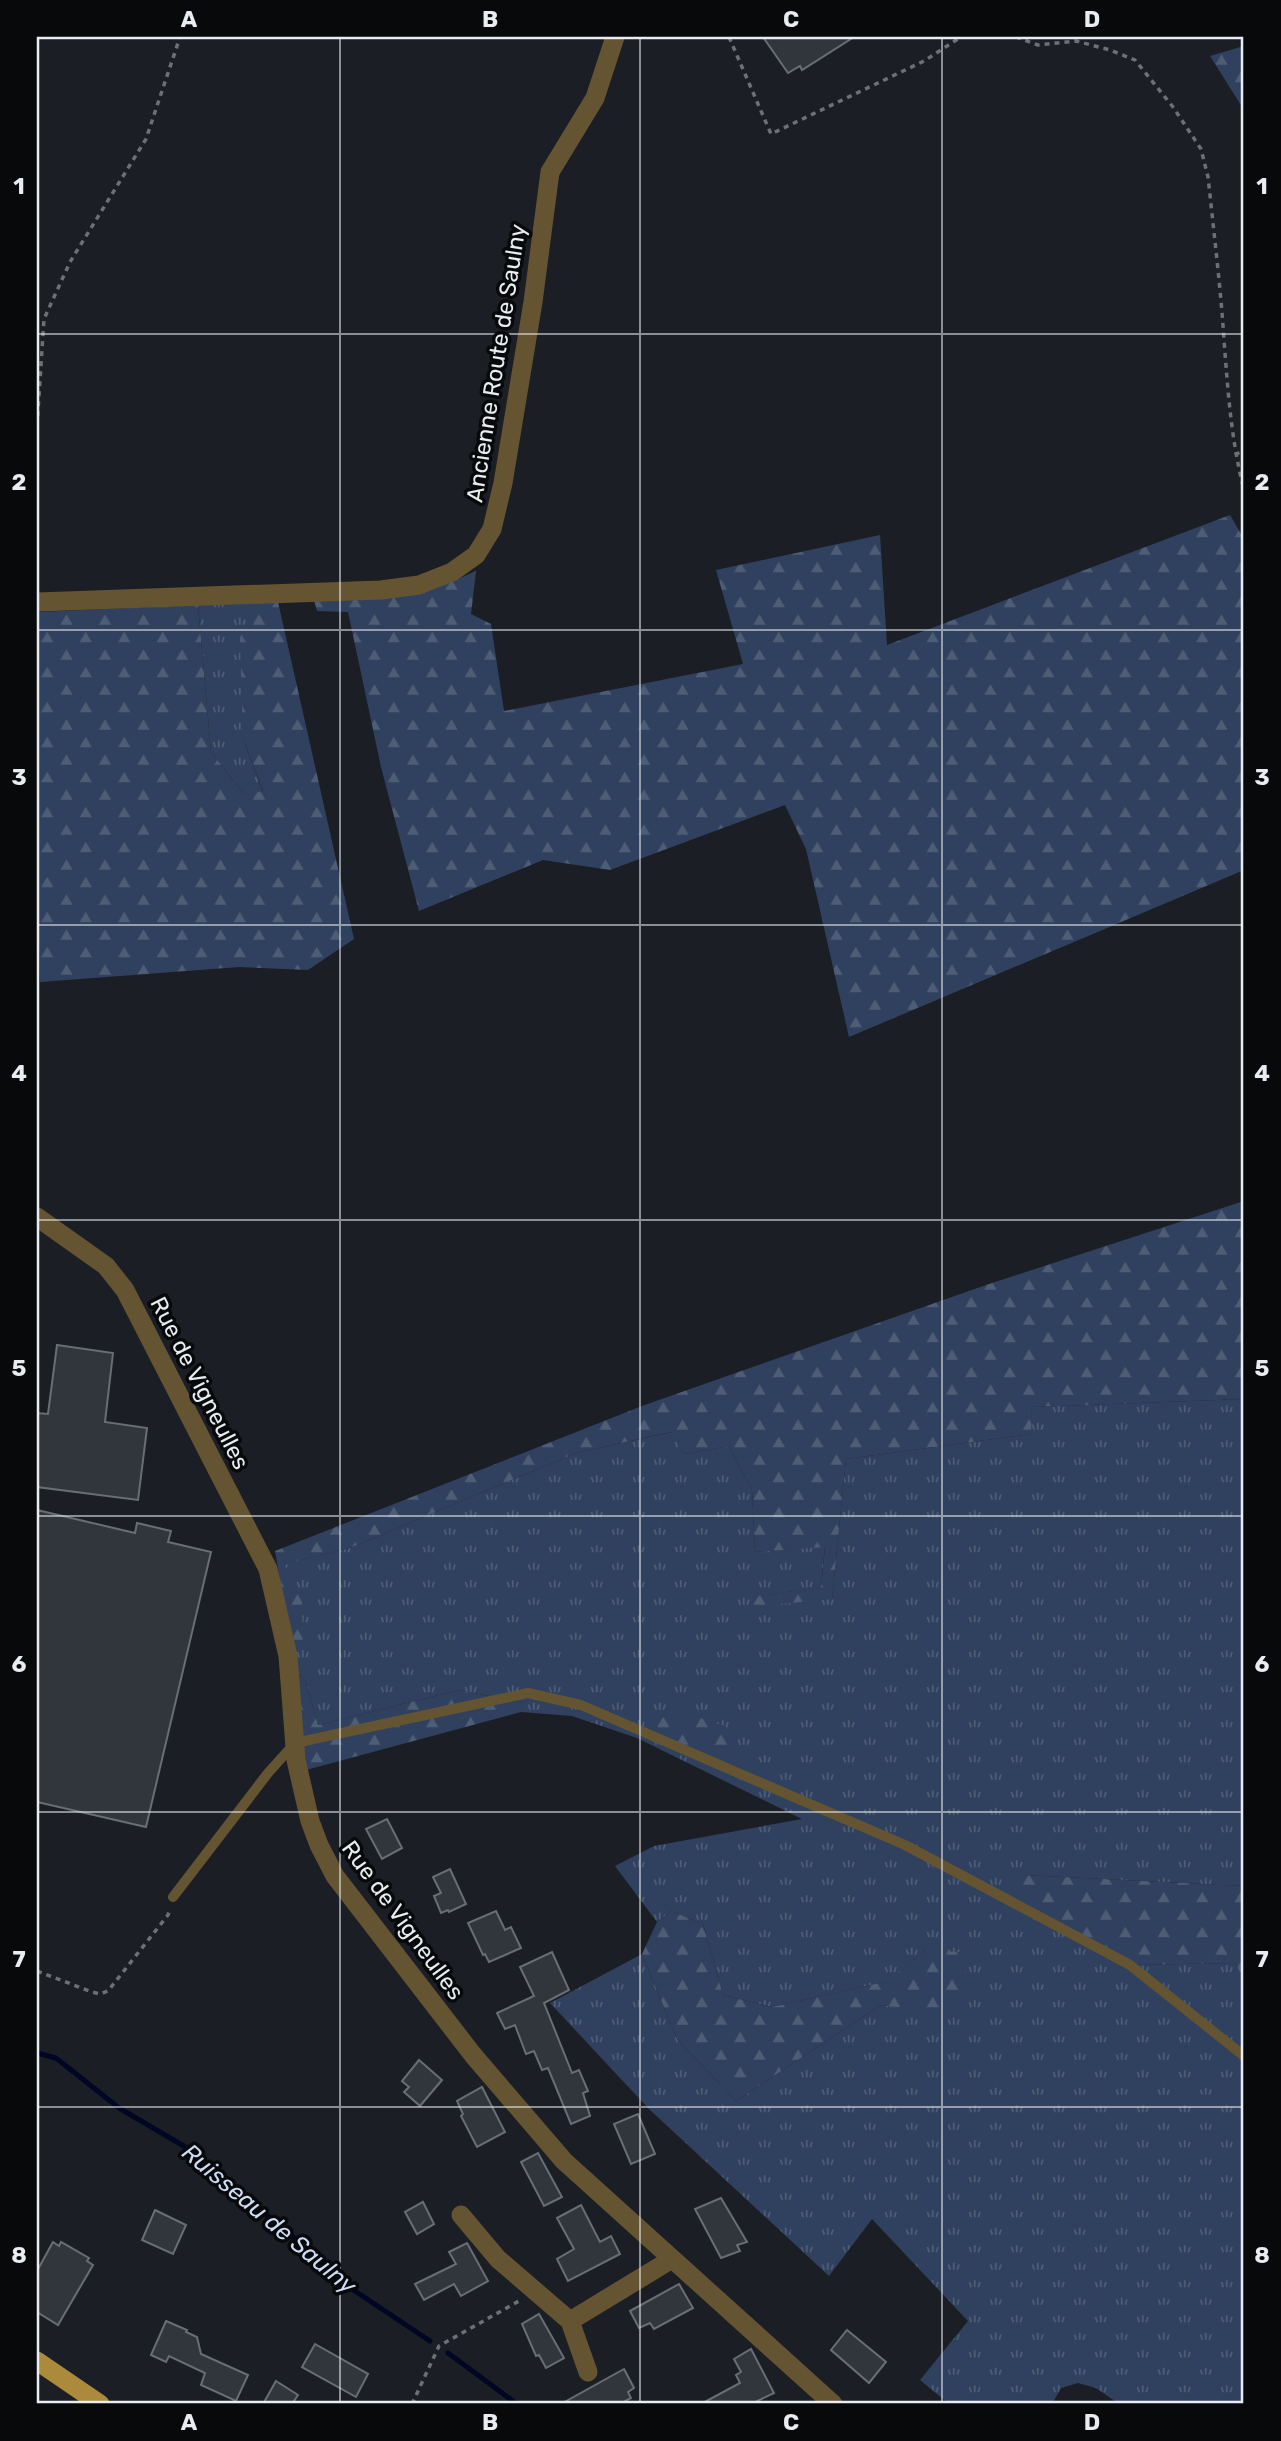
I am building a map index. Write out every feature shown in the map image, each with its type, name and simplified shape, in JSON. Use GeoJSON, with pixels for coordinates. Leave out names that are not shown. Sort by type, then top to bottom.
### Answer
{"type":"FeatureCollection","features":[{"type":"Feature","properties":{"kind":"main road"},"geometry":{"type":"LineString","coordinates":[[37,2361],[100,2404]]}},
{"type":"Feature","properties":{"kind":"street","name":"Ancienne Route de Saulny"},"geometry":{"type":"LineString","coordinates":[[37,602],[381,590],[419,585],[452,572],[477,555],[492,529],[503,483],[551,172],[595,99],[615,37]]}},
{"type":"Feature","properties":{"kind":"street","name":"Rue de Vigneulles"},"geometry":{"type":"LineString","coordinates":[[37,1217],[106,1266],[125,1290],[268,1569],[288,1656],[296,1760],[310,1821],[335,1876],[473,2055],[564,2161],[827,2402]]}},
{"type":"Feature","properties":{"kind":"street"},"geometry":{"type":"LineString","coordinates":[[461,2214],[498,2259],[570,2321],[588,2372]]}},
{"type":"Feature","properties":{"kind":"street"},"geometry":{"type":"LineString","coordinates":[[570,2321],[672,2259]]}},
{"type":"Feature","properties":{"kind":"lane"},"geometry":{"type":"LineString","coordinates":[[173,1896],[268,1773],[295,1743],[528,1693],[581,1704],[905,1844],[1130,1965],[1244,2056]]}},
{"type":"Feature","properties":{"kind":"path"},"geometry":{"type":"LineString","coordinates":[[37,426],[44,318],[69,262],[146,139],[180,37]]}},
{"type":"Feature","properties":{"kind":"path"},"geometry":{"type":"LineString","coordinates":[[729,37],[771,134],[925,61],[961,37]]}},
{"type":"Feature","properties":{"kind":"path"},"geometry":{"type":"LineString","coordinates":[[1016,37],[1038,45],[1076,41],[1135,60],[1173,107],[1201,149],[1209,186],[1229,415],[1244,490]]}},
{"type":"Feature","properties":{"kind":"path"},"geometry":{"type":"LineString","coordinates":[[1235,455],[1244,450]]}},
{"type":"Feature","properties":{"kind":"path"},"geometry":{"type":"LineString","coordinates":[[37,1971],[92,1992],[100,1994],[108,1991],[168,1915],[173,1896]]}},
{"type":"Feature","properties":{"kind":"path"},"geometry":{"type":"LineString","coordinates":[[412,2404],[439,2346],[536,2292]]}},
{"type":"Feature","properties":{"kind":"green space"},"geometry":{"type":"Polygon","coordinates":[[[1244,46],[1244,110],[1210,56],[1244,46]]]}},
{"type":"Feature","properties":{"kind":"green space"},"geometry":{"type":"Polygon","coordinates":[[[1230,515],[1244,539],[1244,870],[849,1037],[806,849],[785,805],[610,870],[543,860],[419,911],[381,767],[348,612],[317,611],[314,600],[451,582],[476,571],[471,614],[491,624],[504,711],[743,664],[716,570],[880,535],[887,645],[1230,515]]]}},
{"type":"Feature","properties":{"kind":"green space"},"geometry":{"type":"Polygon","coordinates":[[[278,602],[354,939],[308,970],[239,967],[40,982],[37,612],[198,605],[211,752],[245,795],[263,791],[243,738],[240,638],[254,603],[278,602]]]}},
{"type":"Feature","properties":{"kind":"green space"},"geometry":{"type":"Polygon","coordinates":[[[254,603],[243,738],[263,792],[245,795],[211,752],[198,605],[254,603]]]}},
{"type":"Feature","properties":{"kind":"green space"},"geometry":{"type":"Polygon","coordinates":[[[1244,1201],[1244,1399],[1032,1407],[1031,1434],[846,1459],[832,1599],[749,1607],[752,1597],[821,1587],[825,1547],[755,1552],[752,1490],[729,1446],[684,1454],[671,1432],[576,1453],[350,1548],[284,1564],[302,1598],[303,1645],[292,1649],[275,1551],[642,1406],[986,1285],[1244,1201]]]}},
{"type":"Feature","properties":{"kind":"green space"},"geometry":{"type":"Polygon","coordinates":[[[1244,1399],[1244,1886],[1023,1875],[1130,1965],[1235,1963],[1244,1980],[1244,2404],[1119,2404],[1096,2388],[1078,2383],[1061,2388],[1052,2404],[949,2404],[920,2380],[968,2321],[872,2219],[829,2276],[649,2109],[550,2003],[642,1954],[677,2039],[736,2101],[881,2005],[939,2012],[925,1950],[889,1981],[772,2007],[723,1995],[703,1924],[671,1911],[657,1922],[615,1866],[654,1846],[802,1819],[637,1738],[572,1716],[521,1712],[523,1703],[459,1690],[318,1725],[305,1679],[294,1672],[283,1564],[350,1548],[576,1453],[672,1432],[684,1454],[729,1446],[752,1490],[755,1552],[825,1546],[821,1587],[753,1597],[832,1599],[846,1459],[1030,1434],[1032,1407],[1244,1399]]]}},
{"type":"Feature","properties":{"kind":"green space"},"geometry":{"type":"Polygon","coordinates":[[[294,1672],[305,1679],[318,1725],[459,1690],[524,1703],[521,1712],[306,1770],[294,1672]]]}},
{"type":"Feature","properties":{"kind":"green space"},"geometry":{"type":"Polygon","coordinates":[[[679,1711],[725,1726],[736,1759],[725,1767],[671,1744],[650,1718],[679,1711]]]}},
{"type":"Feature","properties":{"kind":"green space"},"geometry":{"type":"Polygon","coordinates":[[[1023,1875],[1244,1886],[1244,1980],[1235,1963],[1130,1965],[1013,1902],[1023,1875]]]}},
{"type":"Feature","properties":{"kind":"green space"},"geometry":{"type":"Polygon","coordinates":[[[671,1911],[703,1924],[723,1995],[772,2007],[888,1981],[925,1950],[959,1952],[971,1986],[939,2013],[881,2005],[736,2101],[677,2039],[642,1954],[657,1922],[671,1911]]]}},
{"type":"Feature","properties":{"kind":"building"},"geometry":{"type":"Polygon","coordinates":[[[763,37],[854,37],[802,70],[800,66],[788,73],[763,37]]]}},
{"type":"Feature","properties":{"kind":"building"},"geometry":{"type":"Polygon","coordinates":[[[57,1345],[113,1353],[105,1422],[147,1428],[138,1500],[37,1487],[37,1413],[48,1414],[57,1345]]]}},
{"type":"Feature","properties":{"kind":"building"},"geometry":{"type":"Polygon","coordinates":[[[37,1510],[135,1533],[137,1523],[171,1531],[168,1542],[211,1552],[146,1827],[37,1802],[37,1510]]]}},
{"type":"Feature","properties":{"kind":"building"},"geometry":{"type":"Polygon","coordinates":[[[387,1819],[402,1848],[382,1859],[366,1829],[387,1819]]]}},
{"type":"Feature","properties":{"kind":"building"},"geometry":{"type":"Polygon","coordinates":[[[450,1869],[466,1904],[441,1913],[434,1896],[441,1893],[433,1877],[450,1869]]]}},
{"type":"Feature","properties":{"kind":"building"},"geometry":{"type":"Polygon","coordinates":[[[496,1911],[505,1930],[511,1927],[521,1948],[489,1962],[468,1923],[496,1911]]]}},
{"type":"Feature","properties":{"kind":"building"},"geometry":{"type":"Polygon","coordinates":[[[552,1952],[569,1990],[544,2003],[572,2073],[579,2070],[588,2091],[583,2093],[590,2116],[571,2124],[548,2068],[542,2070],[534,2051],[526,2054],[515,2025],[505,2029],[497,2013],[534,1996],[520,1967],[552,1952]]]}},
{"type":"Feature","properties":{"kind":"building"},"geometry":{"type":"Polygon","coordinates":[[[419,2060],[442,2080],[420,2106],[404,2092],[409,2087],[402,2081],[419,2060]]]}},
{"type":"Feature","properties":{"kind":"building"},"geometry":{"type":"Polygon","coordinates":[[[482,2087],[505,2132],[477,2147],[461,2116],[463,2114],[457,2101],[482,2087]]]}},
{"type":"Feature","properties":{"kind":"building"},"geometry":{"type":"Polygon","coordinates":[[[638,2114],[655,2154],[631,2164],[614,2124],[638,2114]]]}},
{"type":"Feature","properties":{"kind":"building"},"geometry":{"type":"Polygon","coordinates":[[[538,2153],[562,2197],[544,2206],[521,2162],[538,2153]]]}},
{"type":"Feature","properties":{"kind":"building"},"geometry":{"type":"Polygon","coordinates":[[[721,2198],[747,2242],[737,2245],[740,2251],[721,2258],[695,2209],[721,2198]]]}},
{"type":"Feature","properties":{"kind":"building"},"geometry":{"type":"Polygon","coordinates":[[[423,2202],[434,2224],[417,2234],[405,2212],[423,2202]]]}},
{"type":"Feature","properties":{"kind":"building"},"geometry":{"type":"Polygon","coordinates":[[[581,2205],[600,2242],[611,2236],[620,2254],[568,2281],[557,2259],[574,2249],[557,2218],[581,2205]]]}},
{"type":"Feature","properties":{"kind":"building"},"geometry":{"type":"Polygon","coordinates":[[[155,2210],[186,2225],[173,2254],[142,2240],[155,2210]]]}},
{"type":"Feature","properties":{"kind":"building"},"geometry":{"type":"Polygon","coordinates":[[[53,2242],[59,2246],[61,2242],[89,2258],[87,2261],[93,2265],[58,2325],[37,2312],[37,2271],[53,2242]]]}},
{"type":"Feature","properties":{"kind":"building"},"geometry":{"type":"Polygon","coordinates":[[[467,2243],[488,2281],[461,2296],[454,2284],[424,2300],[415,2284],[456,2264],[449,2252],[467,2243]]]}},
{"type":"Feature","properties":{"kind":"building"},"geometry":{"type":"Polygon","coordinates":[[[679,2284],[693,2308],[654,2329],[650,2323],[639,2328],[630,2311],[679,2284]]]}},
{"type":"Feature","properties":{"kind":"building"},"geometry":{"type":"Polygon","coordinates":[[[539,2314],[564,2358],[546,2368],[539,2355],[536,2356],[522,2324],[539,2314]]]}},
{"type":"Feature","properties":{"kind":"building"},"geometry":{"type":"Polygon","coordinates":[[[166,2321],[197,2337],[201,2354],[248,2375],[236,2401],[201,2385],[205,2373],[169,2356],[166,2362],[151,2355],[166,2321]]]}},
{"type":"Feature","properties":{"kind":"building"},"geometry":{"type":"Polygon","coordinates":[[[847,2330],[886,2362],[869,2383],[831,2350],[847,2330]]]}},
{"type":"Feature","properties":{"kind":"building"},"geometry":{"type":"Polygon","coordinates":[[[315,2344],[368,2374],[356,2397],[302,2367],[315,2344]]]}},
{"type":"Feature","properties":{"kind":"building"},"geometry":{"type":"Polygon","coordinates":[[[751,2349],[774,2393],[751,2404],[701,2404],[740,2383],[736,2375],[741,2372],[734,2359],[751,2349]]]}},
{"type":"Feature","properties":{"kind":"building"},"geometry":{"type":"Polygon","coordinates":[[[624,2369],[634,2388],[628,2392],[631,2398],[620,2404],[561,2404],[624,2369]]]}},
{"type":"Feature","properties":{"kind":"building"},"geometry":{"type":"Polygon","coordinates":[[[276,2381],[298,2395],[292,2404],[263,2404],[276,2381]]]}},
{"type":"Feature","properties":{"kind":"waterway","name":"Ruisseau de Saulny"},"geometry":{"type":"LineString","coordinates":[[37,2053],[56,2058],[119,2108],[194,2152],[292,2236],[337,2279],[430,2341]]}},
{"type":"Feature","properties":{"kind":"waterway","name":"Ruisseau de Saulny"},"geometry":{"type":"LineString","coordinates":[[448,2353],[517,2404]]}}]}
